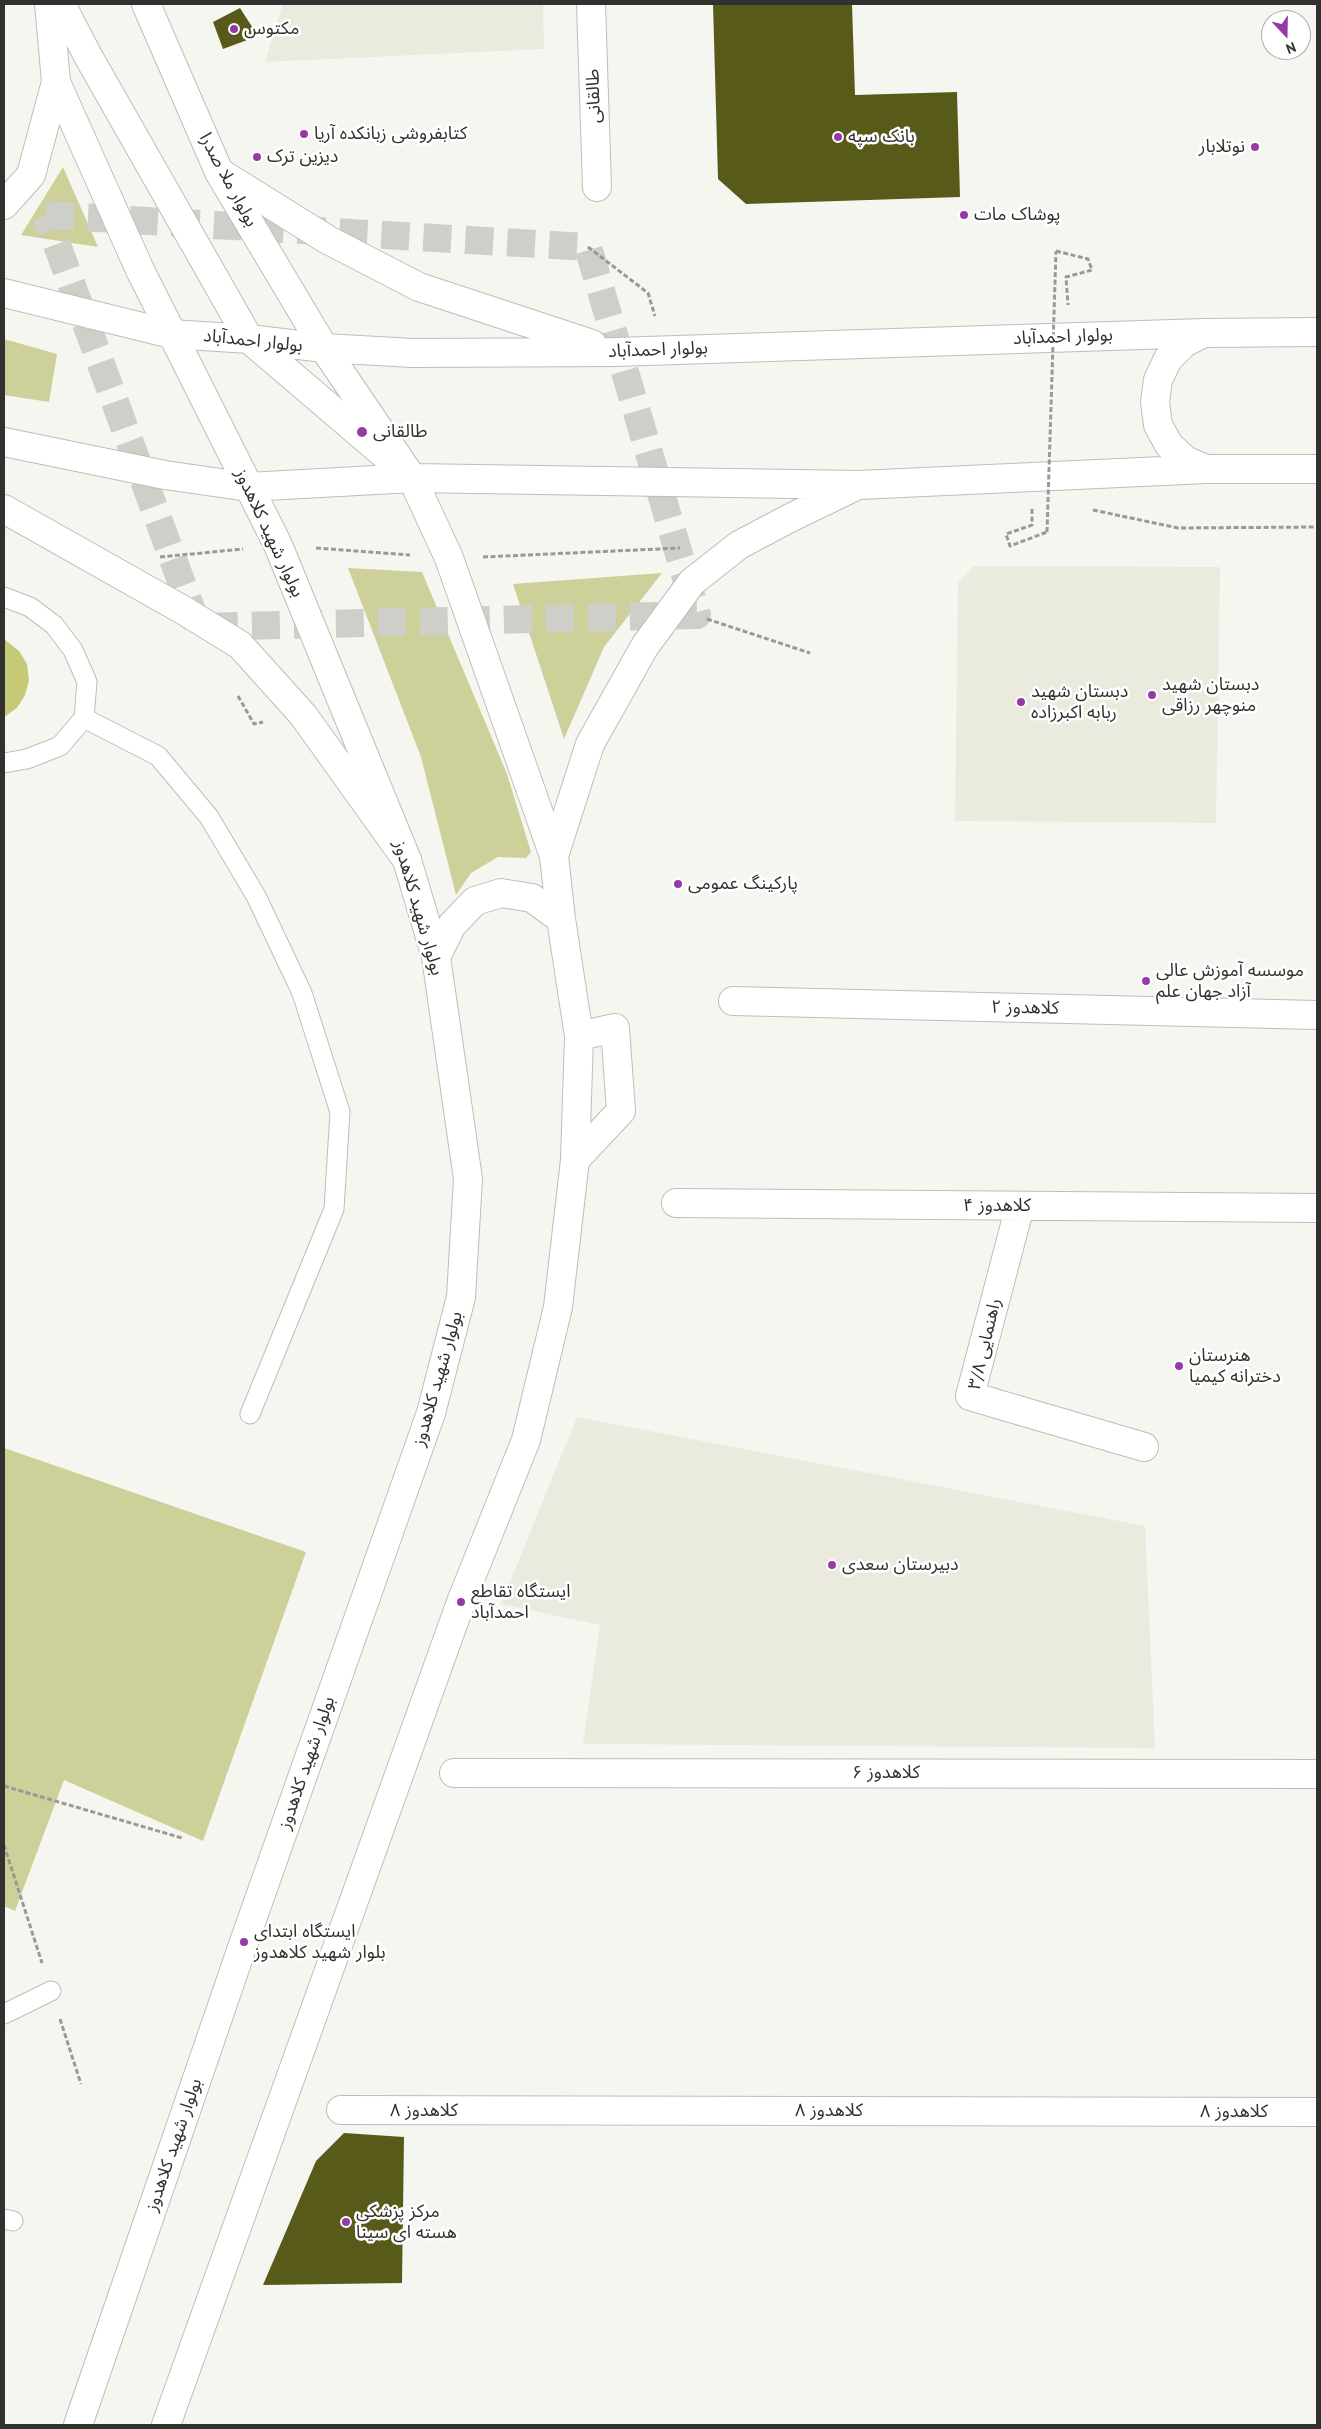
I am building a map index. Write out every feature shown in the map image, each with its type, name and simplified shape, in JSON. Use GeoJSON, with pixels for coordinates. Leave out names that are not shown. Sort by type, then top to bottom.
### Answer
{"type":"FeatureCollection","features":[{"type":"Feature","properties":{"kind":"main road"},"geometry":{"type":"LineString","coordinates":[[49,4],[56,82],[140,270],[171,334]]}},
{"type":"Feature","properties":{"kind":"main road"},"geometry":{"type":"LineString","coordinates":[[61,4],[88,56],[249,339],[412,478]]}},
{"type":"Feature","properties":{"kind":"main road","name":"بولوار ملا صدرا"},"geometry":{"type":"LineString","coordinates":[[146,4],[219,172],[324,348]]}},
{"type":"Feature","properties":{"kind":"main road","name":"طالقانی"},"geometry":{"type":"LineString","coordinates":[[590,4],[597,188]]}},
{"type":"Feature","properties":{"kind":"main road"},"geometry":{"type":"LineString","coordinates":[[4,205],[31,175],[56,82]]}},
{"type":"Feature","properties":{"kind":"main road"},"geometry":{"type":"LineString","coordinates":[[219,172],[328,240],[419,287],[615,352]]}},
{"type":"Feature","properties":{"kind":"main road","name":"بولوار احمدآباد"},"geometry":{"type":"LineString","coordinates":[[4,293],[171,334],[249,339],[324,348],[413,353],[615,352],[1204,333],[1317,332]]}},
{"type":"Feature","properties":{"kind":"main road"},"geometry":{"type":"LineString","coordinates":[[1204,333],[1184,343],[1168,359],[1158,380],[1154,402],[1158,425],[1169,444],[1186,460],[1206,469]]}},
{"type":"Feature","properties":{"kind":"main road","name":"بولوار شهید کلاهدوز"},"geometry":{"type":"LineString","coordinates":[[78,2425],[244,1942],[431,1413],[461,1297],[468,1179],[436,957],[407,860],[278,545],[171,334]]}},
{"type":"Feature","properties":{"kind":"main road"},"geometry":{"type":"LineString","coordinates":[[166,2425],[461,1602],[526,1440],[558,1307],[575,1160],[579,1036],[561,920],[554,856],[449,558],[412,478],[324,348]]}},
{"type":"Feature","properties":{"kind":"main road"},"geometry":{"type":"LineString","coordinates":[[4,442],[165,475],[248,487],[412,478],[859,485],[1206,469],[1317,469]]}},
{"type":"Feature","properties":{"kind":"main road"},"geometry":{"type":"LineString","coordinates":[[554,856],[590,744],[645,646],[692,582],[739,545],[859,485]]}},
{"type":"Feature","properties":{"kind":"main road"},"geometry":{"type":"LineString","coordinates":[[4,509],[183,610],[240,645],[303,715],[407,860]]}},
{"type":"Feature","properties":{"kind":"main road"},"geometry":{"type":"LineString","coordinates":[[436,957],[452,925],[475,901],[493,895],[501,893],[532,898],[561,920]]}},
{"type":"Feature","properties":{"kind":"main road","name":"کلاهدوز ۲"},"geometry":{"type":"LineString","coordinates":[[732,1001],[1317,1015]]}},
{"type":"Feature","properties":{"kind":"main road"},"geometry":{"type":"LineString","coordinates":[[575,1160],[621,1111],[615,1028],[579,1036]]}},
{"type":"Feature","properties":{"kind":"main road","name":"کلاهدوز ۴"},"geometry":{"type":"LineString","coordinates":[[676,1203],[1317,1208]]}},
{"type":"Feature","properties":{"kind":"main road","name":"راهنمایی ۳/۸"},"geometry":{"type":"LineString","coordinates":[[1020,1206],[970,1396],[1144,1447]]}},
{"type":"Feature","properties":{"kind":"main road","name":"کلاهدوز ۶"},"geometry":{"type":"LineString","coordinates":[[454,1773],[1317,1774]]}},
{"type":"Feature","properties":{"kind":"main road","name":"کلاهدوز ۸"},"geometry":{"type":"LineString","coordinates":[[341,2110],[1317,2112]]}},
{"type":"Feature","properties":{"kind":"lane"},"geometry":{"type":"LineString","coordinates":[[4,597],[30,607],[54,625],[73,650],[86,682],[84,718],[60,746],[27,760],[4,764]]}},
{"type":"Feature","properties":{"kind":"lane"},"geometry":{"type":"LineString","coordinates":[[84,718],[158,756],[209,817],[256,896],[302,993],[340,1112],[334,1209],[250,1414]]}},
{"type":"Feature","properties":{"kind":"lane"},"geometry":{"type":"LineString","coordinates":[[4,2014],[51,1990]]}},
{"type":"Feature","properties":{"kind":"path"},"geometry":{"type":"LineString","coordinates":[[588,247],[648,293]]}},
{"type":"Feature","properties":{"kind":"path"},"geometry":{"type":"LineString","coordinates":[[1032,509],[1032,525],[1006,534],[1010,546],[1047,532],[1056,251],[1088,259],[1092,270],[1066,277]]}},
{"type":"Feature","properties":{"kind":"path"},"geometry":{"type":"LineString","coordinates":[[1022,509],[1051,509]]}},
{"type":"Feature","properties":{"kind":"path"},"geometry":{"type":"LineString","coordinates":[[1091,510],[1178,528],[1317,527]]}},
{"type":"Feature","properties":{"kind":"path"},"geometry":{"type":"LineString","coordinates":[[155,558],[278,545],[449,558],[681,548]]}},
{"type":"Feature","properties":{"kind":"path"},"geometry":{"type":"LineString","coordinates":[[706,618],[810,654]]}},
{"type":"Feature","properties":{"kind":"path"},"geometry":{"type":"LineString","coordinates":[[4,1786],[182,1838]]}},
{"type":"Feature","properties":{"kind":"shaded area"},"geometry":{"type":"Polygon","coordinates":[[[283,4],[543,4],[544,49],[265,62],[283,4]]]}},
{"type":"Feature","properties":{"kind":"shaded area"},"geometry":{"type":"Polygon","coordinates":[[[63,167],[98,247],[21,235],[63,167]]]}},
{"type":"Feature","properties":{"kind":"shaded area"},"geometry":{"type":"Polygon","coordinates":[[[4,339],[57,354],[49,402],[4,395],[4,339]]]}},
{"type":"Feature","properties":{"kind":"shaded area"},"geometry":{"type":"Polygon","coordinates":[[[974,566],[1220,567],[1216,823],[955,821],[958,583],[974,566]]]}},
{"type":"Feature","properties":{"kind":"shaded area"},"geometry":{"type":"Polygon","coordinates":[[[348,568],[422,572],[507,774],[531,852],[526,858],[498,857],[471,873],[456,895],[421,757],[348,568]]]}},
{"type":"Feature","properties":{"kind":"shaded area"},"geometry":{"type":"Polygon","coordinates":[[[662,573],[604,647],[564,739],[513,584],[662,573]]]}},
{"type":"Feature","properties":{"kind":"shaded area"},"geometry":{"type":"Polygon","coordinates":[[[4,639],[19,651],[27,664],[29,680],[25,695],[17,708],[4,717],[4,639]]]}},
{"type":"Feature","properties":{"kind":"shaded area","name":"دبیرستان سعدی"},"geometry":{"type":"Polygon","coordinates":[[[577,1417],[1145,1526],[1155,1748],[583,1744],[600,1625],[501,1604],[577,1417]]]}},
{"type":"Feature","properties":{"kind":"shaded area"},"geometry":{"type":"Polygon","coordinates":[[[4,1448],[306,1552],[203,1841],[64,1780],[15,1911],[4,1906],[4,1448]]]}},
{"type":"Feature","properties":{"kind":"building","name":"بانک سپه"},"geometry":{"type":"Polygon","coordinates":[[[713,4],[852,4],[855,95],[957,92],[960,197],[746,204],[718,179],[713,4]]]}},
{"type":"Feature","properties":{"kind":"building","name":"مکتوس"},"geometry":{"type":"Polygon","coordinates":[[[240,8],[258,36],[223,49],[213,22],[240,8]]]}},
{"type":"Feature","properties":{"kind":"building","name":"مرکز پزشکی هسته ای سینا"},"geometry":{"type":"Polygon","coordinates":[[[344,2133],[404,2137],[402,2283],[263,2285],[316,2161],[344,2133]]]}},
{"type":"Feature","properties":{"kind":"tunnel"},"geometry":{"type":"LineString","coordinates":[[46,215],[588,247],[697,615],[198,627],[46,215]]}},
{"type":"Feature","properties":{"kind":"place","name":"مکتوس"},"geometry":{"type":"Point","coordinates":[234,29]}},
{"type":"Feature","properties":{"kind":"place","name":"کتابفروشی زبانکده آریا"},"geometry":{"type":"Point","coordinates":[304,134]}},
{"type":"Feature","properties":{"kind":"place","name":"بانک سپه"},"geometry":{"type":"Point","coordinates":[838,137]}},
{"type":"Feature","properties":{"kind":"place","name":"نوتلابار"},"geometry":{"type":"Point","coordinates":[1255,147]}},
{"type":"Feature","properties":{"kind":"place","name":"دیزین ترک"},"geometry":{"type":"Point","coordinates":[257,157]}},
{"type":"Feature","properties":{"kind":"place","name":"پوشاک مات"},"geometry":{"type":"Point","coordinates":[964,215]}},
{"type":"Feature","properties":{"kind":"place","name":"طالقانی"},"geometry":{"type":"Point","coordinates":[362,432]}},
{"type":"Feature","properties":{"kind":"place","name":"دبستان شهید منوچهر رزاقی"},"geometry":{"type":"Point","coordinates":[1152,695]}},
{"type":"Feature","properties":{"kind":"place","name":"دبستان شهید ربابه اکبرزاده"},"geometry":{"type":"Point","coordinates":[1021,702]}},
{"type":"Feature","properties":{"kind":"place","name":"پارکینگ عمومی"},"geometry":{"type":"Point","coordinates":[678,884]}},
{"type":"Feature","properties":{"kind":"place","name":"موسسه آموزش عالی آزاد جهان علم"},"geometry":{"type":"Point","coordinates":[1146,981]}},
{"type":"Feature","properties":{"kind":"place","name":"هنرستان دخترانه کیمیا"},"geometry":{"type":"Point","coordinates":[1179,1366]}},
{"type":"Feature","properties":{"kind":"place","name":"دبیرستان سعدی"},"geometry":{"type":"Point","coordinates":[832,1565]}},
{"type":"Feature","properties":{"kind":"place","name":"ایستگاه تقاطع احمدآباد"},"geometry":{"type":"Point","coordinates":[461,1602]}},
{"type":"Feature","properties":{"kind":"place","name":"ایستگاه ابتدای بلوار شهید کلاهدوز"},"geometry":{"type":"Point","coordinates":[244,1942]}},
{"type":"Feature","properties":{"kind":"place","name":"مرکز پزشکی هسته ای سینا"},"geometry":{"type":"Point","coordinates":[346,2222]}}]}
